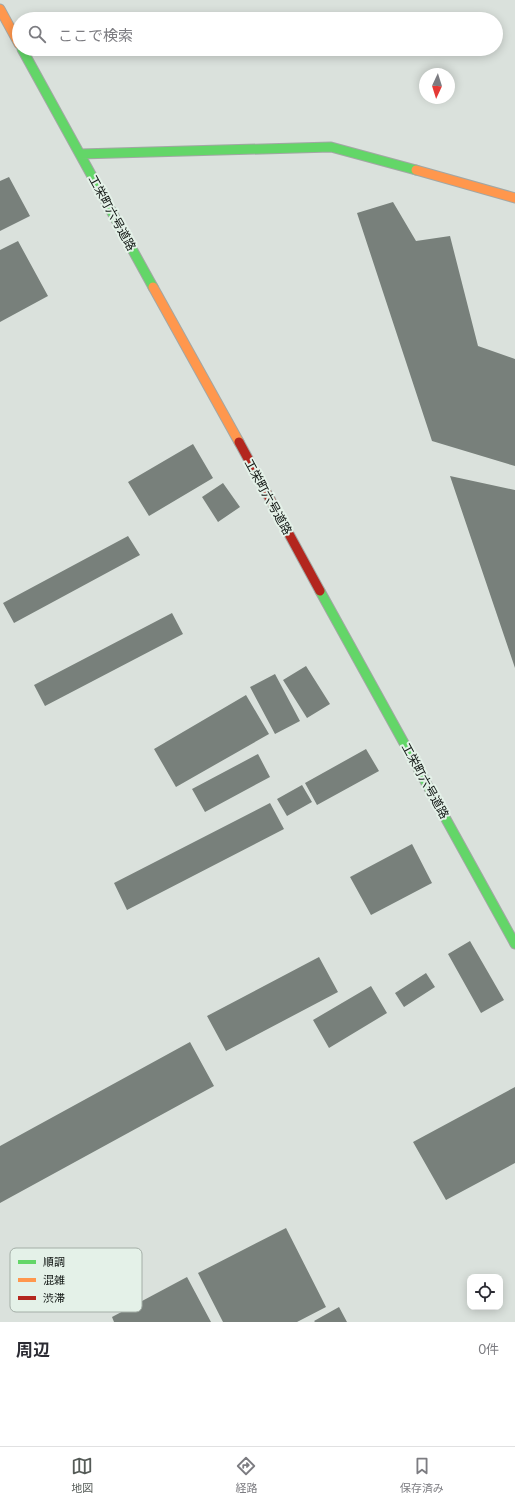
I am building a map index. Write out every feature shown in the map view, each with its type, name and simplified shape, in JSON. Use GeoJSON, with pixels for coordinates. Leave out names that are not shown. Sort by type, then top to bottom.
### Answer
{"type":"FeatureCollection","features":[{"type":"Feature","properties":{"kind":"street"},"geometry":{"type":"LineString","coordinates":[[0,9],[12,31]]}},
{"type":"Feature","properties":{"kind":"street","name":"工栄町六号道路"},"geometry":{"type":"LineString","coordinates":[[26,56],[515,944]]}},
{"type":"Feature","properties":{"kind":"street"},"geometry":{"type":"LineString","coordinates":[[80,154],[331,147],[515,198]]}},
{"type":"Feature","properties":{"kind":"building"},"geometry":{"type":"Polygon","coordinates":[[[9,177],[30,216],[0,231],[0,181],[9,177]]]}},
{"type":"Feature","properties":{"kind":"building"},"geometry":{"type":"Polygon","coordinates":[[[393,202],[416,241],[450,236],[478,346],[515,359],[515,466],[432,441],[357,213],[393,202]]]}},
{"type":"Feature","properties":{"kind":"building"},"geometry":{"type":"Polygon","coordinates":[[[18,241],[48,296],[0,322],[0,250],[18,241]]]}},
{"type":"Feature","properties":{"kind":"building"},"geometry":{"type":"Polygon","coordinates":[[[193,444],[213,478],[149,516],[128,482],[193,444]]]}},
{"type":"Feature","properties":{"kind":"building"},"geometry":{"type":"Polygon","coordinates":[[[450,476],[515,490],[515,668],[450,476]]]}},
{"type":"Feature","properties":{"kind":"building"},"geometry":{"type":"Polygon","coordinates":[[[223,483],[240,507],[218,522],[202,497],[223,483]]]}},
{"type":"Feature","properties":{"kind":"building"},"geometry":{"type":"Polygon","coordinates":[[[128,536],[140,555],[14,623],[3,603],[128,536]]]}},
{"type":"Feature","properties":{"kind":"building"},"geometry":{"type":"Polygon","coordinates":[[[172,613],[183,634],[45,706],[34,685],[172,613]]]}},
{"type":"Feature","properties":{"kind":"building"},"geometry":{"type":"Polygon","coordinates":[[[306,666],[330,704],[307,718],[283,680],[306,666]]]}},
{"type":"Feature","properties":{"kind":"building"},"geometry":{"type":"Polygon","coordinates":[[[275,674],[300,721],[275,734],[250,687],[275,674]]]}},
{"type":"Feature","properties":{"kind":"building"},"geometry":{"type":"Polygon","coordinates":[[[246,695],[269,734],[176,787],[154,749],[246,695]]]}},
{"type":"Feature","properties":{"kind":"building"},"geometry":{"type":"Polygon","coordinates":[[[366,749],[379,771],[317,805],[305,783],[366,749]]]}},
{"type":"Feature","properties":{"kind":"building"},"geometry":{"type":"Polygon","coordinates":[[[258,754],[270,777],[205,812],[192,789],[258,754]]]}},
{"type":"Feature","properties":{"kind":"building"},"geometry":{"type":"Polygon","coordinates":[[[302,785],[312,802],[287,816],[277,799],[302,785]]]}},
{"type":"Feature","properties":{"kind":"building"},"geometry":{"type":"Polygon","coordinates":[[[270,803],[284,829],[127,910],[114,883],[270,803]]]}},
{"type":"Feature","properties":{"kind":"building"},"geometry":{"type":"Polygon","coordinates":[[[412,844],[432,883],[371,915],[350,877],[412,844]]]}},
{"type":"Feature","properties":{"kind":"building"},"geometry":{"type":"Polygon","coordinates":[[[470,941],[504,1000],[481,1013],[448,954],[470,941]]]}},
{"type":"Feature","properties":{"kind":"building"},"geometry":{"type":"Polygon","coordinates":[[[319,957],[338,992],[226,1051],[207,1016],[319,957]]]}},
{"type":"Feature","properties":{"kind":"building"},"geometry":{"type":"Polygon","coordinates":[[[426,973],[435,987],[404,1007],[395,993],[426,973]]]}},
{"type":"Feature","properties":{"kind":"building"},"geometry":{"type":"Polygon","coordinates":[[[371,986],[387,1013],[329,1048],[313,1020],[371,986]]]}},
{"type":"Feature","properties":{"kind":"building"},"geometry":{"type":"Polygon","coordinates":[[[190,1042],[214,1086],[0,1203],[0,1146],[190,1042]]]}},
{"type":"Feature","properties":{"kind":"building"},"geometry":{"type":"Polygon","coordinates":[[[515,1087],[515,1163],[446,1200],[413,1142],[515,1087]]]}},
{"type":"Feature","properties":{"kind":"building"},"geometry":{"type":"Polygon","coordinates":[[[286,1228],[326,1307],[297,1322],[223,1322],[198,1273],[286,1228]]]}},
{"type":"Feature","properties":{"kind":"building"},"geometry":{"type":"Polygon","coordinates":[[[187,1277],[211,1322],[114,1322],[112,1317],[121,1312],[142,1312],[142,1301],[187,1277]]]}},
{"type":"Feature","properties":{"kind":"building"},"geometry":{"type":"Polygon","coordinates":[[[339,1307],[347,1322],[314,1321],[339,1307]]]}},
{"type":"Feature","properties":{"kind":"traffic: fast"},"geometry":{"type":"LineString","coordinates":[[26,56],[153,287]]}},
{"type":"Feature","properties":{"kind":"traffic: fast"},"geometry":{"type":"LineString","coordinates":[[80,154],[331,147],[416,170]]}},
{"type":"Feature","properties":{"kind":"traffic: fast"},"geometry":{"type":"LineString","coordinates":[[320,591],[515,944]]}},
{"type":"Feature","properties":{"kind":"traffic: slow"},"geometry":{"type":"LineString","coordinates":[[0,9],[12,31]]}},
{"type":"Feature","properties":{"kind":"traffic: slow"},"geometry":{"type":"LineString","coordinates":[[416,170],[515,198]]}},
{"type":"Feature","properties":{"kind":"traffic: slow"},"geometry":{"type":"LineString","coordinates":[[153,287],[239,442]]}},
{"type":"Feature","properties":{"kind":"traffic: jam"},"geometry":{"type":"LineString","coordinates":[[239,442],[320,591]]}}]}
